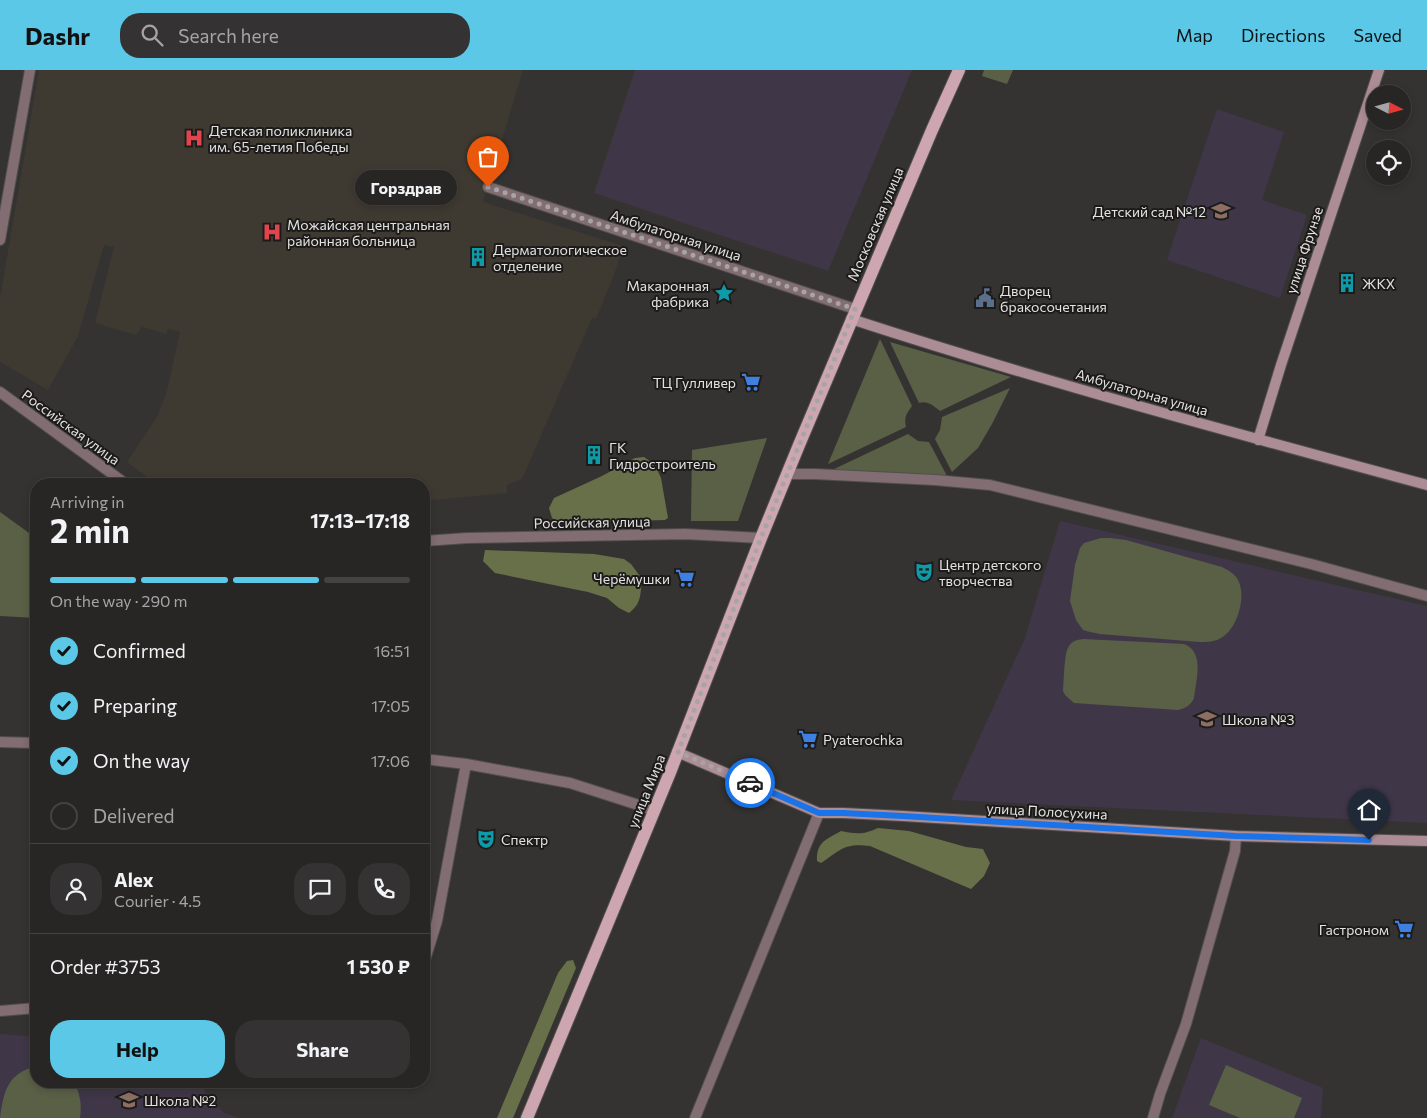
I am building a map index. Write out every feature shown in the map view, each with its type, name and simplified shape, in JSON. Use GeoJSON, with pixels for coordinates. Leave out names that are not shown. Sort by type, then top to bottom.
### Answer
{"type":"FeatureCollection","features":[{"type":"Feature","properties":{"kind":"main road","name":"Московская улица"},"geometry":{"type":"LineString","coordinates":[[787,474],[853,314],[959,70]]}},
{"type":"Feature","properties":{"kind":"main road","name":"улица Мира"},"geometry":{"type":"LineString","coordinates":[[527,1118],[678,752],[787,474]]}},
{"type":"Feature","properties":{"kind":"street"},"geometry":{"type":"LineString","coordinates":[[0,240],[3,208],[30,70]]}},
{"type":"Feature","properties":{"kind":"street","name":"улица Фрунзе"},"geometry":{"type":"LineString","coordinates":[[1258,440],[1379,70]]}},
{"type":"Feature","properties":{"kind":"street","name":"Амбулаторная улица"},"geometry":{"type":"LineString","coordinates":[[488,187],[1026,373],[1258,440],[1427,485]]}},
{"type":"Feature","properties":{"kind":"street","name":"Российская улица"},"geometry":{"type":"LineString","coordinates":[[0,392],[118,478]]}},
{"type":"Feature","properties":{"kind":"street"},"geometry":{"type":"LineString","coordinates":[[787,474],[935,480],[990,485],[1311,564],[1427,596]]}},
{"type":"Feature","properties":{"kind":"street","name":"Российская улица"},"geometry":{"type":"LineString","coordinates":[[430,541],[467,538],[685,534],[761,538]]}},
{"type":"Feature","properties":{"kind":"street"},"geometry":{"type":"LineString","coordinates":[[0,742],[30,743]]}},
{"type":"Feature","properties":{"kind":"street","name":"улица Полосухина"},"geometry":{"type":"LineString","coordinates":[[678,752],[819,813],[903,816],[1236,836],[1427,841]]}},
{"type":"Feature","properties":{"kind":"street"},"geometry":{"type":"LineString","coordinates":[[430,760],[570,782],[654,810]]}},
{"type":"Feature","properties":{"kind":"street"},"geometry":{"type":"LineString","coordinates":[[430,944],[437,921],[466,764]]}},
{"type":"Feature","properties":{"kind":"street"},"geometry":{"type":"LineString","coordinates":[[695,1116],[819,813]]}},
{"type":"Feature","properties":{"kind":"street"},"geometry":{"type":"LineString","coordinates":[[1153,1118],[1186,1024],[1235,851],[1236,836]]}},
{"type":"Feature","properties":{"kind":"street"},"geometry":{"type":"LineString","coordinates":[[0,1011],[30,1008]]}},
{"type":"Feature","properties":{"kind":"shaded area","name":"Можайская центральная районная больница"},"geometry":{"type":"Polygon","coordinates":[[[39,70],[523,70],[483,202],[623,246],[615,272],[596,319],[592,318],[522,479],[507,485],[507,493],[430,500],[430,478],[148,478],[127,462],[157,417],[167,391],[180,332],[168,329],[166,334],[142,327],[136,335],[95,323],[114,247],[104,245],[78,336],[48,390],[0,362],[0,298],[39,70]]]}},
{"type":"Feature","properties":{"kind":"shaded area"},"geometry":{"type":"Polygon","coordinates":[[[635,70],[912,70],[828,271],[594,193],[635,70]]]}},
{"type":"Feature","properties":{"kind":"shaded area"},"geometry":{"type":"Polygon","coordinates":[[[1217,109],[1284,132],[1262,200],[1307,215],[1280,298],[1167,260],[1217,109]]]}},
{"type":"Feature","properties":{"kind":"shaded area","name":"Школа №3"},"geometry":{"type":"Polygon","coordinates":[[[1060,521],[1427,606],[1427,823],[951,800],[1025,638],[1060,521]]]}},
{"type":"Feature","properties":{"kind":"shaded area"},"geometry":{"type":"Polygon","coordinates":[[[0,1034],[30,1036],[30,1088],[204,1088],[224,1113],[240,1118],[0,1118],[0,1034]]]}},
{"type":"Feature","properties":{"kind":"shaded area"},"geometry":{"type":"Polygon","coordinates":[[[1201,1038],[1323,1088],[1321,1118],[1172,1118],[1201,1038]]]}},
{"type":"Feature","properties":{"kind":"green space"},"geometry":{"type":"Polygon","coordinates":[[[984,70],[1013,70],[1007,84],[982,76],[984,70]]]}},
{"type":"Feature","properties":{"kind":"green space"},"geometry":{"type":"Polygon","coordinates":[[[880,339],[912,406],[906,416],[906,427],[828,464],[880,339]]]}},
{"type":"Feature","properties":{"kind":"green space"},"geometry":{"type":"Polygon","coordinates":[[[890,342],[1011,377],[940,411],[928,403],[919,403],[890,342]]]}},
{"type":"Feature","properties":{"kind":"green space"},"geometry":{"type":"Polygon","coordinates":[[[1010,388],[978,448],[952,472],[935,439],[940,430],[942,417],[1010,388]]]}},
{"type":"Feature","properties":{"kind":"green space"},"geometry":{"type":"Polygon","coordinates":[[[908,434],[918,441],[929,442],[947,476],[832,470],[908,434]]]}},
{"type":"Feature","properties":{"kind":"green space"},"geometry":{"type":"Polygon","coordinates":[[[767,438],[738,521],[691,521],[692,450],[767,438]]]}},
{"type":"Feature","properties":{"kind":"green space"},"geometry":{"type":"Polygon","coordinates":[[[644,457],[655,465],[661,478],[668,518],[665,520],[558,523],[552,518],[549,508],[554,498],[602,476],[635,458],[644,457]]]}},
{"type":"Feature","properties":{"kind":"green space"},"geometry":{"type":"Polygon","coordinates":[[[0,512],[30,534],[30,618],[0,616],[0,512]]]}},
{"type":"Feature","properties":{"kind":"green space"},"geometry":{"type":"Polygon","coordinates":[[[1101,538],[1126,540],[1222,567],[1231,572],[1241,587],[1241,604],[1231,629],[1219,639],[1202,642],[1100,634],[1083,630],[1076,620],[1070,601],[1075,565],[1080,548],[1084,543],[1101,538]]]}},
{"type":"Feature","properties":{"kind":"green space"},"geometry":{"type":"Polygon","coordinates":[[[485,550],[594,554],[624,559],[631,564],[642,579],[640,598],[636,606],[629,613],[619,608],[607,598],[588,592],[495,573],[483,561],[485,550]]]}},
{"type":"Feature","properties":{"kind":"green space"},"geometry":{"type":"Polygon","coordinates":[[[1083,639],[1184,644],[1191,648],[1197,660],[1198,667],[1193,700],[1188,706],[1178,710],[1074,703],[1063,691],[1065,661],[1070,644],[1083,639]]]}},
{"type":"Feature","properties":{"kind":"green space"},"geometry":{"type":"Polygon","coordinates":[[[878,828],[909,831],[966,847],[983,849],[990,863],[984,876],[971,889],[870,846],[849,846],[821,863],[817,861],[820,845],[841,831],[860,833],[878,828]]]}},
{"type":"Feature","properties":{"kind":"green space"},"geometry":{"type":"Polygon","coordinates":[[[573,960],[576,968],[513,1118],[497,1118],[558,973],[567,961],[573,960]]]}},
{"type":"Feature","properties":{"kind":"green space"},"geometry":{"type":"Polygon","coordinates":[[[1226,1065],[1302,1098],[1294,1118],[1240,1118],[1209,1105],[1226,1065]]]}},
{"type":"Feature","properties":{"kind":"green space"},"geometry":{"type":"Polygon","coordinates":[[[30,1068],[30,1088],[77,1088],[81,1108],[80,1118],[0,1118],[3,1100],[9,1085],[13,1079],[30,1068]]]}},
{"type":"Feature","properties":{"kind":"way so far"},"geometry":{"type":"LineString","coordinates":[[488,187],[855,309],[761,538],[678,752],[750,783]]}},
{"type":"Feature","properties":{"kind":"place","name":"Детская поликлиника им. 65-летия Победы"},"geometry":{"type":"Point","coordinates":[194,138]}},
{"type":"Feature","properties":{"kind":"place","name":"Горздрав"},"geometry":{"type":"Point","coordinates":[488,187]}},
{"type":"Feature","properties":{"kind":"place","name":"Детский сад №12"},"geometry":{"type":"Point","coordinates":[1221,211]}},
{"type":"Feature","properties":{"kind":"place","name":"Можайская центральная районная больница"},"geometry":{"type":"Point","coordinates":[272,232]}},
{"type":"Feature","properties":{"kind":"place","name":"Дерматологическое отделение"},"geometry":{"type":"Point","coordinates":[478,257]}},
{"type":"Feature","properties":{"kind":"place","name":"ЖКХ"},"geometry":{"type":"Point","coordinates":[1347,283]}},
{"type":"Feature","properties":{"kind":"place","name":"Макаронная фабрика"},"geometry":{"type":"Point","coordinates":[724,293]}},
{"type":"Feature","properties":{"kind":"place","name":"Дворец бракосочетания"},"geometry":{"type":"Point","coordinates":[985,298]}},
{"type":"Feature","properties":{"kind":"place","name":"ТЦ Гулливер"},"geometry":{"type":"Point","coordinates":[751,382]}},
{"type":"Feature","properties":{"kind":"place","name":"ГК Гидростроитель"},"geometry":{"type":"Point","coordinates":[594,455]}},
{"type":"Feature","properties":{"kind":"place","name":"Центр детского творчества"},"geometry":{"type":"Point","coordinates":[924,572]}},
{"type":"Feature","properties":{"kind":"place","name":"Черёмушки"},"geometry":{"type":"Point","coordinates":[685,578]}},
{"type":"Feature","properties":{"kind":"place","name":"Школа №3"},"geometry":{"type":"Point","coordinates":[1207,719]}},
{"type":"Feature","properties":{"kind":"place","name":"Pyaterochka"},"geometry":{"type":"Point","coordinates":[808,739]}},
{"type":"Feature","properties":{"kind":"place","name":"Спектр"},"geometry":{"type":"Point","coordinates":[486,839]}},
{"type":"Feature","properties":{"kind":"place","name":"Гастроном"},"geometry":{"type":"Point","coordinates":[1404,929]}},
{"type":"Feature","properties":{"kind":"place","name":"Школа №2"},"geometry":{"type":"Point","coordinates":[129,1100]}},
{"type":"Feature","properties":{"kind":"route"},"geometry":{"type":"LineString","coordinates":[[750,783],[819,813],[903,816],[1236,836],[1369,840]]}}]}
